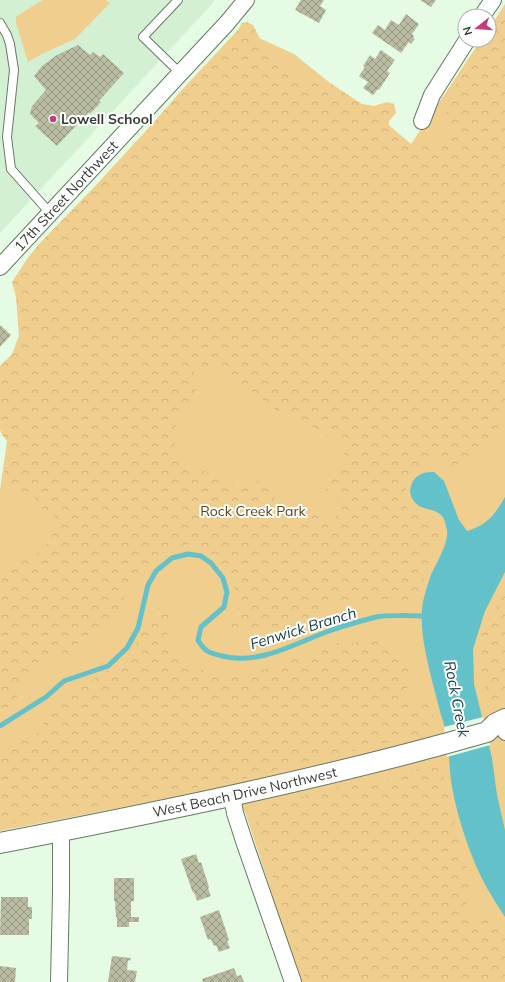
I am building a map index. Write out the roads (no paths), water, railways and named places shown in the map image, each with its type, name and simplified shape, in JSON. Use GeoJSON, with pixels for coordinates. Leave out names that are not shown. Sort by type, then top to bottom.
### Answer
{"type":"FeatureCollection","features":[{"type":"Feature","properties":{"kind":"street","name":"17th Street Northwest"},"geometry":{"type":"LineString","coordinates":[[0,267],[227,23],[246,0]]}},
{"type":"Feature","properties":{"kind":"street"},"geometry":{"type":"LineString","coordinates":[[422,121],[432,95],[462,48]]}},
{"type":"Feature","properties":{"kind":"street","name":"West Beach Drive Northwest"},"geometry":{"type":"LineString","coordinates":[[0,843],[232,796],[343,771],[501,730]]}},
{"type":"Feature","properties":{"kind":"street"},"geometry":{"type":"LineString","coordinates":[[232,796],[235,814],[293,982]]}},
{"type":"Feature","properties":{"kind":"street"},"geometry":{"type":"LineString","coordinates":[[59,982],[61,831]]}},
{"type":"Feature","properties":{"kind":"lane"},"geometry":{"type":"LineString","coordinates":[[178,0],[144,37],[180,73]]}},
{"type":"Feature","properties":{"kind":"lane"},"geometry":{"type":"LineString","coordinates":[[0,23],[10,44],[14,70],[7,137],[11,169],[50,213]]}},
{"type":"Feature","properties":{"kind":"water","name":"Rock Creek"},"geometry":{"type":"Polygon","coordinates":[[[434,472],[444,481],[459,520],[467,531],[480,526],[490,518],[498,509],[505,497],[505,572],[485,611],[473,649],[474,684],[492,758],[497,795],[505,830],[505,917],[481,877],[461,826],[452,787],[446,733],[430,673],[424,643],[422,629],[423,602],[431,575],[446,541],[447,530],[442,516],[434,511],[417,505],[410,494],[410,490],[413,481],[418,476],[425,473],[434,472]]]}},
{"type":"Feature","properties":{"kind":"waterway","name":"Fenwick Branch"},"geometry":{"type":"LineString","coordinates":[[0,726],[46,697],[64,681],[108,666],[127,648],[138,628],[148,585],[156,571],[172,558],[188,554],[201,556],[211,563],[223,578],[227,592],[224,607],[201,627],[198,640],[202,647],[207,651],[222,656],[250,658],[264,655],[292,646],[337,628],[376,617],[427,617]]}},
{"type":"Feature","properties":{"kind":"place","name":"Lowell School"},"geometry":{"type":"Point","coordinates":[53,119]}},
{"type":"Feature","properties":{"kind":"park label","name":"Rock Creek Park"},"geometry":{"type":"Point","coordinates":[253,511]}}]}
